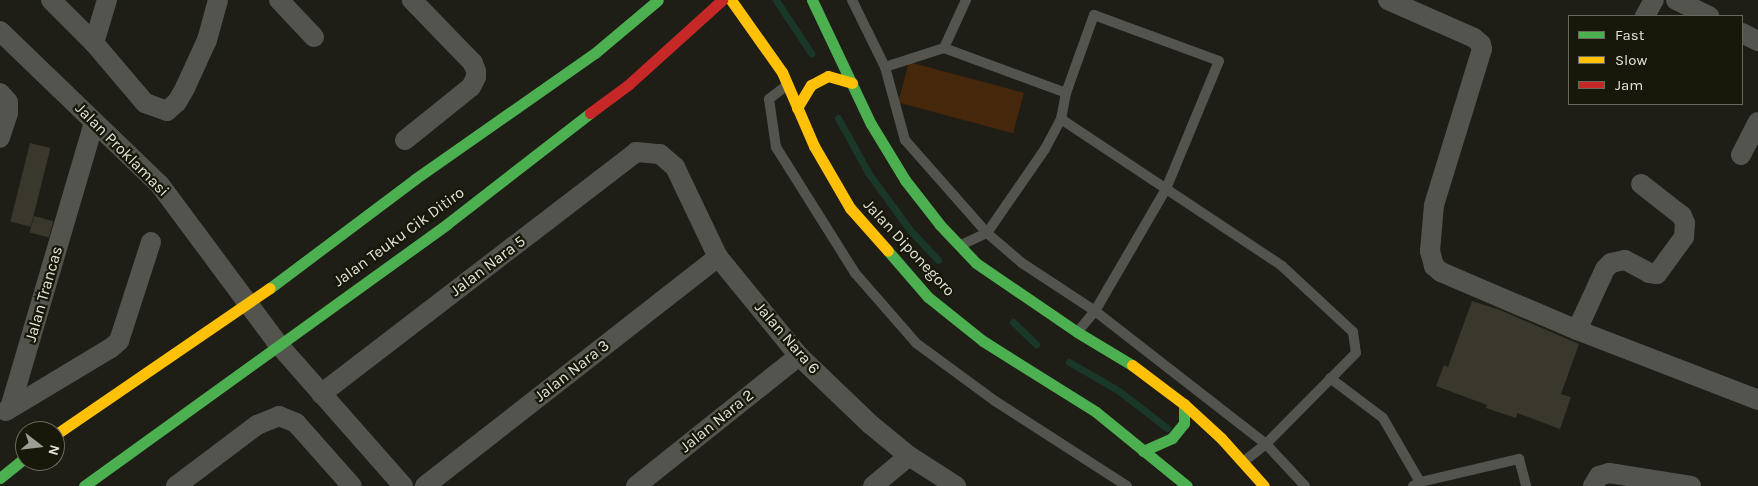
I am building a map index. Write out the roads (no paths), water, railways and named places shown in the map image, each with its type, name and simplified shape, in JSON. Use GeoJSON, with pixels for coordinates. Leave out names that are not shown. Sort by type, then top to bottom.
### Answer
{"type":"FeatureCollection","features":[{"type":"Feature","properties":{"kind":"main road"},"geometry":{"type":"LineString","coordinates":[[65,427],[248,305],[415,179],[595,53],[658,0]]}},
{"type":"Feature","properties":{"kind":"main road","name":"Jalan Teuku Cik Ditiro"},"geometry":{"type":"LineString","coordinates":[[84,486],[278,344],[448,224],[559,136],[628,85],[722,0]]}},
{"type":"Feature","properties":{"kind":"main road","name":"Jalan Diponegoro"},"geometry":{"type":"LineString","coordinates":[[731,0],[774,59],[814,146],[850,208],[928,297],[983,341],[1096,412],[1187,486]]}},
{"type":"Feature","properties":{"kind":"main road"},"geometry":{"type":"LineString","coordinates":[[812,0],[832,38],[833,48],[871,124],[905,180],[960,246],[976,263],[1077,332],[1144,372],[1184,404],[1244,462],[1264,486]]}},
{"type":"Feature","properties":{"kind":"main road"},"geometry":{"type":"LineString","coordinates":[[797,108],[811,85],[828,76],[852,83]]}},
{"type":"Feature","properties":{"kind":"main road"},"geometry":{"type":"LineString","coordinates":[[1143,451],[1172,438],[1184,423],[1184,404]]}},
{"type":"Feature","properties":{"kind":"main road"},"geometry":{"type":"LineString","coordinates":[[0,478],[15,466]]}},
{"type":"Feature","properties":{"kind":"street"},"geometry":{"type":"LineString","coordinates":[[51,0],[94,43],[145,103],[167,111],[177,102],[207,40],[218,0]]}},
{"type":"Feature","properties":{"kind":"street"},"geometry":{"type":"LineString","coordinates":[[94,43],[107,0]]}},
{"type":"Feature","properties":{"kind":"street"},"geometry":{"type":"LineString","coordinates":[[279,0],[314,37]]}},
{"type":"Feature","properties":{"kind":"street"},"geometry":{"type":"LineString","coordinates":[[405,140],[471,87],[476,77],[473,63],[412,0]]}},
{"type":"Feature","properties":{"kind":"street"},"geometry":{"type":"LineString","coordinates":[[1388,0],[1474,38],[1481,44],[1482,49],[1434,205],[1430,250],[1434,266],[1441,272],[1577,330],[1758,400]]}},
{"type":"Feature","properties":{"kind":"street"},"geometry":{"type":"LineString","coordinates":[[1646,15],[1654,0]]}},
{"type":"Feature","properties":{"kind":"street"},"geometry":{"type":"LineString","coordinates":[[1676,0],[1707,15]]}},
{"type":"Feature","properties":{"kind":"street","name":"Jalan Proklamasi"},"geometry":{"type":"LineString","coordinates":[[0,31],[160,186],[278,344],[404,486]]}},
{"type":"Feature","properties":{"kind":"street"},"geometry":{"type":"LineString","coordinates":[[1743,34],[1758,41]]}},
{"type":"Feature","properties":{"kind":"street"},"geometry":{"type":"LineString","coordinates":[[0,93],[8,102],[8,113],[2,132]]}},
{"type":"Feature","properties":{"kind":"street","name":"Jalan Trancas"},"geometry":{"type":"LineString","coordinates":[[5,412],[94,122]]}},
{"type":"Feature","properties":{"kind":"street"},"geometry":{"type":"LineString","coordinates":[[1741,155],[1758,122]]}},
{"type":"Feature","properties":{"kind":"street","name":"Jalan Nara 5"},"geometry":{"type":"LineString","coordinates":[[321,394],[636,152],[660,154]]}},
{"type":"Feature","properties":{"kind":"street","name":"Jalan Nara 6"},"geometry":{"type":"LineString","coordinates":[[660,154],[675,166],[718,257],[799,356],[870,424],[909,456],[956,486]]}},
{"type":"Feature","properties":{"kind":"street"},"geometry":{"type":"LineString","coordinates":[[1577,330],[1605,269],[1611,263],[1625,260],[1648,273],[1657,274],[1684,237],[1685,223],[1682,216],[1641,184]]}},
{"type":"Feature","properties":{"kind":"street"},"geometry":{"type":"LineString","coordinates":[[5,412],[111,348],[118,341],[123,331],[151,242]]}},
{"type":"Feature","properties":{"kind":"street","name":"Jalan Nara 3"},"geometry":{"type":"LineString","coordinates":[[426,486],[718,257]]}},
{"type":"Feature","properties":{"kind":"street","name":"Jalan Nara 2"},"geometry":{"type":"LineString","coordinates":[[636,486],[799,356]]}},
{"type":"Feature","properties":{"kind":"street"},"geometry":{"type":"LineString","coordinates":[[176,486],[257,424],[279,416],[296,423],[352,486]]}},
{"type":"Feature","properties":{"kind":"street"},"geometry":{"type":"LineString","coordinates":[[873,486],[909,456]]}},
{"type":"Feature","properties":{"kind":"street"},"geometry":{"type":"LineString","coordinates":[[1593,486],[1599,476],[1609,473],[1691,486]]}},
{"type":"Feature","properties":{"kind":"lane"},"geometry":{"type":"LineString","coordinates":[[852,0],[886,68],[905,140],[987,233],[1022,263],[1095,311],[1266,444],[1305,486]]}},
{"type":"Feature","properties":{"kind":"lane"},"geometry":{"type":"LineString","coordinates":[[944,48],[966,0]]}},
{"type":"Feature","properties":{"kind":"lane"},"geometry":{"type":"LineString","coordinates":[[960,246],[987,233],[1045,148],[1061,120],[1066,93],[1094,15],[1219,61],[1166,190],[1095,311],[1077,332]]}},
{"type":"Feature","properties":{"kind":"lane"},"geometry":{"type":"LineString","coordinates":[[886,68],[944,48],[1066,93]]}},
{"type":"Feature","properties":{"kind":"lane"},"geometry":{"type":"LineString","coordinates":[[787,85],[769,99],[776,147],[854,273],[916,343],[994,401],[1127,486]]}},
{"type":"Feature","properties":{"kind":"lane"},"geometry":{"type":"LineString","coordinates":[[1061,120],[1282,266],[1353,332],[1356,353],[1266,444],[1244,462]]}},
{"type":"Feature","properties":{"kind":"lane"},"geometry":{"type":"LineString","coordinates":[[1330,378],[1384,418],[1417,484],[1519,459],[1526,486]]}},
{"type":"Feature","properties":{"kind":"waterway"},"geometry":{"type":"LineString","coordinates":[[776,0],[811,53]]}},
{"type":"Feature","properties":{"kind":"waterway"},"geometry":{"type":"LineString","coordinates":[[838,118],[869,174],[910,230],[938,260]]}},
{"type":"Feature","properties":{"kind":"waterway"},"geometry":{"type":"LineString","coordinates":[[1013,322],[1036,344]]}},
{"type":"Feature","properties":{"kind":"waterway"},"geometry":{"type":"LineString","coordinates":[[1069,362],[1119,391],[1167,428]]}}]}
